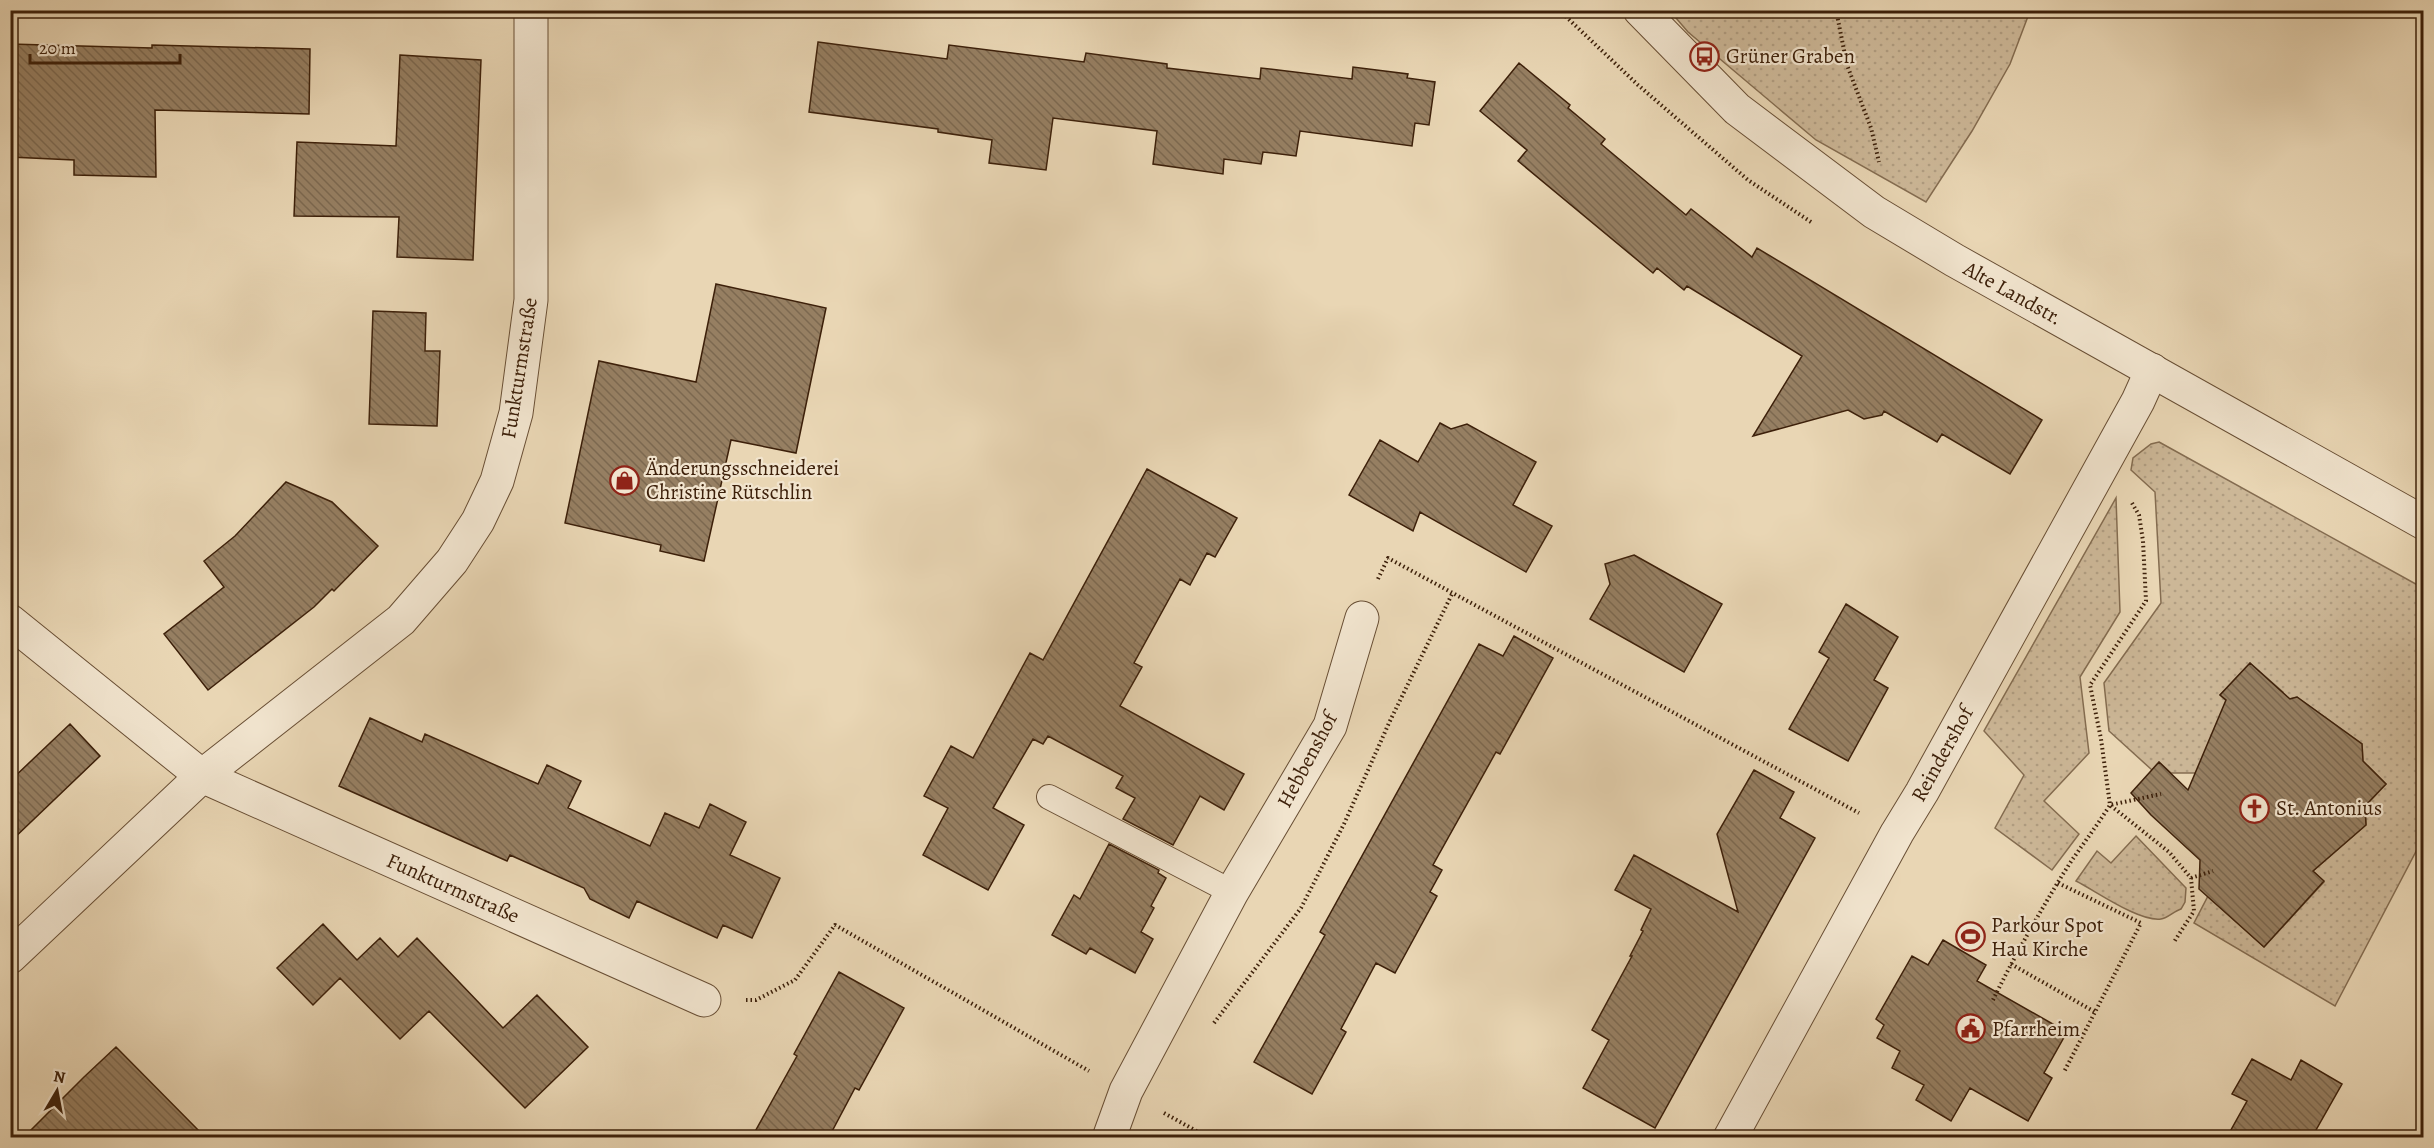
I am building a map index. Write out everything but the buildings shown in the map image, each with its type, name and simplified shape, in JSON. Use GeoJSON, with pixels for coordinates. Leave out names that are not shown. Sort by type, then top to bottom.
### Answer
{"type":"FeatureCollection","features":[{"type":"Feature","properties":{"kind":"street","name":"Funkturmstraße"},"geometry":{"type":"LineString","coordinates":[[10,957],[202,776],[401,620],[452,561],[478,521],[497,481],[516,413],[531,300],[531,10]]}},
{"type":"Feature","properties":{"kind":"street","name":"Alte Landstr."},"geometry":{"type":"LineString","coordinates":[[1640,10],[1737,109],[1874,212],[1954,260],[2424,523]]}},
{"type":"Feature","properties":{"kind":"street","name":"Reindershof"},"geometry":{"type":"LineString","coordinates":[[1730,1137],[2138,401],[2152,370]]}},
{"type":"Feature","properties":{"kind":"street","name":"Hebbenshof"},"geometry":{"type":"LineString","coordinates":[[1109,1137],[1126,1091],[1232,892],[1330,726],[1362,618]]}},
{"type":"Feature","properties":{"kind":"street","name":"Funkturmstraße"},"geometry":{"type":"LineString","coordinates":[[10,621],[202,776],[704,1000]]}},
{"type":"Feature","properties":{"kind":"lane"},"geometry":{"type":"LineString","coordinates":[[1049,796],[1232,892]]}},
{"type":"Feature","properties":{"kind":"path"},"geometry":{"type":"LineString","coordinates":[[1836,10],[1847,65],[1871,128],[1880,165],[1891,187],[1874,212]]}},
{"type":"Feature","properties":{"kind":"path"},"geometry":{"type":"LineString","coordinates":[[1993,1000],[2058,883],[2110,805],[2102,739],[2090,685],[2146,601],[2143,541],[2139,515],[2126,495],[2099,469]]}},
{"type":"Feature","properties":{"kind":"path"},"geometry":{"type":"LineString","coordinates":[[1362,618],[1388,558],[1897,833]]}},
{"type":"Feature","properties":{"kind":"path"},"geometry":{"type":"LineString","coordinates":[[1213,1025],[1301,908],[1344,824],[1389,723],[1452,594]]}},
{"type":"Feature","properties":{"kind":"path"},"geometry":{"type":"LineString","coordinates":[[2110,805],[2162,794]]}},
{"type":"Feature","properties":{"kind":"path"},"geometry":{"type":"LineString","coordinates":[[2110,805],[2156,840],[2191,878],[2194,911],[2174,942]]}},
{"type":"Feature","properties":{"kind":"path"},"geometry":{"type":"LineString","coordinates":[[2191,878],[2213,871]]}},
{"type":"Feature","properties":{"kind":"path"},"geometry":{"type":"LineString","coordinates":[[2058,883],[2141,922],[2064,1072]]}},
{"type":"Feature","properties":{"kind":"path"},"geometry":{"type":"LineString","coordinates":[[704,1000],[756,1000],[795,980],[835,925],[1065,1058],[1209,1137]]}},
{"type":"Feature","properties":{"kind":"path"},"geometry":{"type":"LineString","coordinates":[[2011,964],[2095,1012]]}},
{"type":"Feature","properties":{"kind":"shaded area"},"geometry":{"type":"Polygon","coordinates":[[[1670,11],[2030,11],[2010,64],[1972,131],[1926,202],[1816,140],[1688,32],[1670,11]]]}},
{"type":"Feature","properties":{"kind":"shaded area"},"geometry":{"type":"Polygon","coordinates":[[[2159,442],[2423,588],[2423,838],[2335,1006],[2194,923],[2208,896],[2264,947],[2324,882],[2313,871],[2366,825],[2365,803],[2370,801],[2386,784],[2363,764],[2362,744],[2297,697],[2281,701],[2278,698],[2283,692],[2250,663],[2220,695],[2237,711],[2196,773],[2171,773],[2159,762],[2152,770],[2109,731],[2104,683],[2161,603],[2155,492],[2131,470],[2133,458],[2151,444],[2159,442]]]}},
{"type":"Feature","properties":{"kind":"shaded area"},"geometry":{"type":"Polygon","coordinates":[[[2116,498],[2120,612],[2080,677],[2089,753],[2044,801],[2079,834],[2052,870],[1995,828],[2024,775],[1984,731],[2116,498]]]}},
{"type":"Feature","properties":{"kind":"shaded area"},"geometry":{"type":"Polygon","coordinates":[[[2136,836],[2186,888],[2185,902],[2181,909],[2161,919],[2141,916],[2076,881],[2097,851],[2111,863],[2136,836]]]}},
{"type":"Feature","properties":{"kind":"place","name":"Grüner Graben"},"geometry":{"type":"Point","coordinates":[1705,56]}},
{"type":"Feature","properties":{"kind":"place","name":"Änderungsschneiderei Christine Rütschlin"},"geometry":{"type":"Point","coordinates":[625,480]}},
{"type":"Feature","properties":{"kind":"place","name":"St. Antonius"},"geometry":{"type":"Point","coordinates":[2255,808]}},
{"type":"Feature","properties":{"kind":"place","name":"Parkour Spot Hau Kirche"},"geometry":{"type":"Point","coordinates":[1970,937]}},
{"type":"Feature","properties":{"kind":"place","name":"Pfarrheim"},"geometry":{"type":"Point","coordinates":[1971,1029]}}]}
